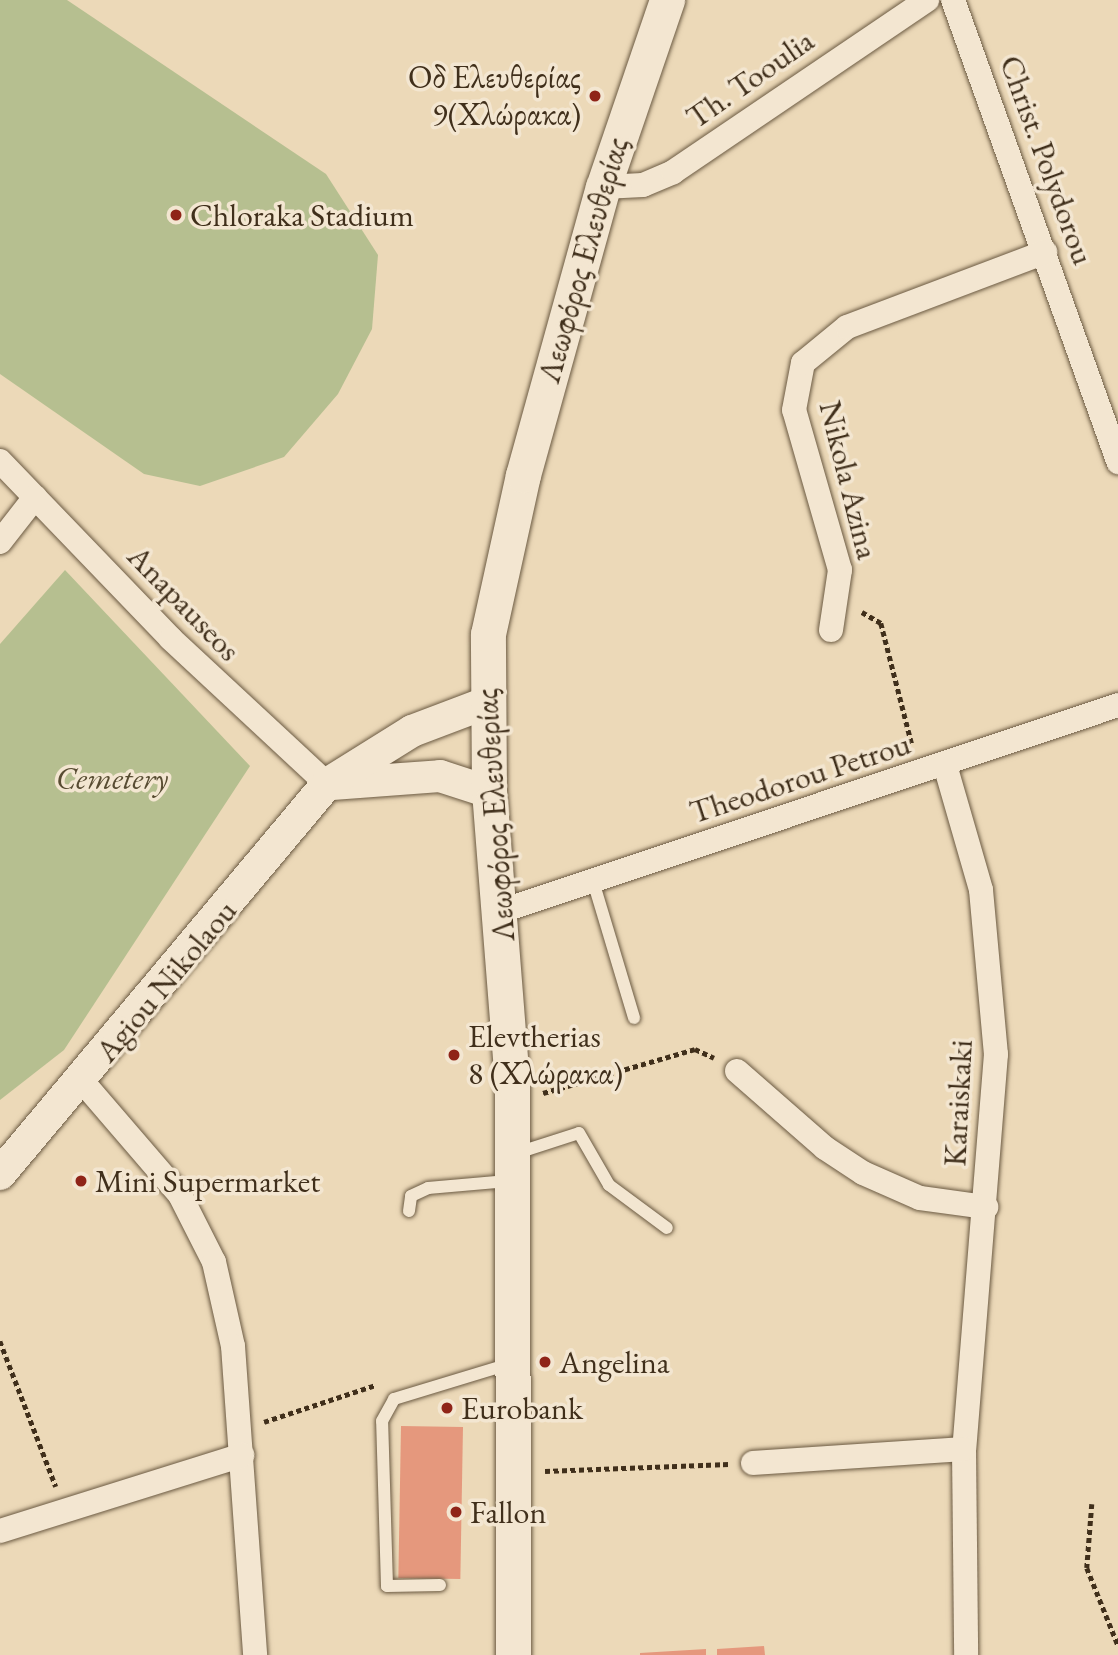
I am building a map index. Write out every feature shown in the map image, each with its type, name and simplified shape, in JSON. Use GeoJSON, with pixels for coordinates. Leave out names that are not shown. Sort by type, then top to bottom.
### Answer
{"type":"FeatureCollection","features":[{"type":"Feature","properties":{"kind":"main road","name":"Λεωφόρος Ελευθερίας"},"geometry":{"type":"LineString","coordinates":[[513,1655],[509,1473],[512,1102],[502,911],[489,792],[486,704],[494,592],[603,187],[667,0]]}},
{"type":"Feature","properties":{"kind":"street","name":"Th. Tooulia"},"geometry":{"type":"LineString","coordinates":[[603,187],[643,185],[673,172],[927,0]]}},
{"type":"Feature","properties":{"kind":"street","name":"Christ. Polydorou"},"geometry":{"type":"LineString","coordinates":[[953,0],[1117,457]]}},
{"type":"Feature","properties":{"kind":"street","name":"Nikola Azina"},"geometry":{"type":"LineString","coordinates":[[831,630],[840,599],[835,541],[794,410],[803,363],[847,327],[1045,252]]}},
{"type":"Feature","properties":{"kind":"street","name":"Anapauseos"},"geometry":{"type":"LineString","coordinates":[[0,461],[171,639],[327,784]]}},
{"type":"Feature","properties":{"kind":"street"},"geometry":{"type":"LineString","coordinates":[[0,542],[35,497]]}},
{"type":"Feature","properties":{"kind":"street","name":"Agiou Nikolaou"},"geometry":{"type":"LineString","coordinates":[[0,1174],[82,1081],[327,784],[412,731],[486,704]]}},
{"type":"Feature","properties":{"kind":"street","name":"Theodorou Petrou"},"geometry":{"type":"LineString","coordinates":[[502,911],[919,774],[1118,705]]}},
{"type":"Feature","properties":{"kind":"street","name":"Karaiskaki"},"geometry":{"type":"LineString","coordinates":[[945,765],[975,864],[994,989],[996,1054],[986,1207],[964,1449],[966,1655]]}},
{"type":"Feature","properties":{"kind":"street"},"geometry":{"type":"LineString","coordinates":[[327,784],[440,776],[489,792]]}},
{"type":"Feature","properties":{"kind":"street"},"geometry":{"type":"LineString","coordinates":[[737,1070],[825,1148],[863,1173],[920,1198],[986,1207]]}},
{"type":"Feature","properties":{"kind":"street"},"geometry":{"type":"LineString","coordinates":[[82,1081],[180,1195],[214,1262],[233,1346],[255,1655]]}},
{"type":"Feature","properties":{"kind":"street"},"geometry":{"type":"LineString","coordinates":[[753,1463],[964,1449]]}},
{"type":"Feature","properties":{"kind":"street"},"geometry":{"type":"LineString","coordinates":[[0,1531],[242,1455]]}},
{"type":"Feature","properties":{"kind":"lane"},"geometry":{"type":"LineString","coordinates":[[593,881],[634,1018]]}},
{"type":"Feature","properties":{"kind":"lane"},"geometry":{"type":"LineString","coordinates":[[409,1211],[411,1196],[428,1188],[511,1168],[579,1133],[609,1185],[667,1228]]}},
{"type":"Feature","properties":{"kind":"lane"},"geometry":{"type":"LineString","coordinates":[[440,1585],[387,1586],[382,1421],[394,1399],[509,1364]]}},
{"type":"Feature","properties":{"kind":"path"},"geometry":{"type":"LineString","coordinates":[[840,599],[881,623],[919,774]]}},
{"type":"Feature","properties":{"kind":"path"},"geometry":{"type":"LineString","coordinates":[[512,1102],[695,1048],[737,1070]]}},
{"type":"Feature","properties":{"kind":"path"},"geometry":{"type":"LineString","coordinates":[[0,1341],[65,1511]]}},
{"type":"Feature","properties":{"kind":"path"},"geometry":{"type":"LineString","coordinates":[[509,1473],[753,1463]]}},
{"type":"Feature","properties":{"kind":"path"},"geometry":{"type":"LineString","coordinates":[[1092,1504],[1087,1568],[1118,1645]]}},
{"type":"Feature","properties":{"kind":"green space","name":"Chloraka Stadium"},"geometry":{"type":"Polygon","coordinates":[[[0,0],[67,0],[326,174],[378,255],[372,329],[338,394],[284,457],[200,486],[144,474],[0,374],[0,0]]]}},
{"type":"Feature","properties":{"kind":"green space","name":"Cemetery"},"geometry":{"type":"Polygon","coordinates":[[[65,570],[250,766],[64,1050],[0,1100],[0,644],[65,570]]]}},
{"type":"Feature","properties":{"kind":"building"},"geometry":{"type":"Polygon","coordinates":[[[401,1426],[463,1427],[460,1579],[398,1578],[401,1426]]]}},
{"type":"Feature","properties":{"kind":"building"},"geometry":{"type":"Polygon","coordinates":[[[764,1646],[765,1655],[717,1655],[717,1649],[764,1646]]]}},
{"type":"Feature","properties":{"kind":"building"},"geometry":{"type":"Polygon","coordinates":[[[706,1649],[706,1655],[640,1655],[640,1653],[706,1649]]]}},
{"type":"Feature","properties":{"kind":"place","name":"Οδ Ελευθερίας 9(Χλώρακα)"},"geometry":{"type":"Point","coordinates":[595,96]}},
{"type":"Feature","properties":{"kind":"place","name":"Chloraka Stadium"},"geometry":{"type":"Point","coordinates":[176,215]}},
{"type":"Feature","properties":{"kind":"place","name":"Elevtherias 8 (Χλώρακα)"},"geometry":{"type":"Point","coordinates":[454,1055]}},
{"type":"Feature","properties":{"kind":"place","name":"Mini Supermarket"},"geometry":{"type":"Point","coordinates":[81,1181]}},
{"type":"Feature","properties":{"kind":"place","name":"Angelina"},"geometry":{"type":"Point","coordinates":[545,1362]}},
{"type":"Feature","properties":{"kind":"place","name":"Eurobank"},"geometry":{"type":"Point","coordinates":[447,1408]}},
{"type":"Feature","properties":{"kind":"place","name":"Fallon"},"geometry":{"type":"Point","coordinates":[456,1512]}}]}
